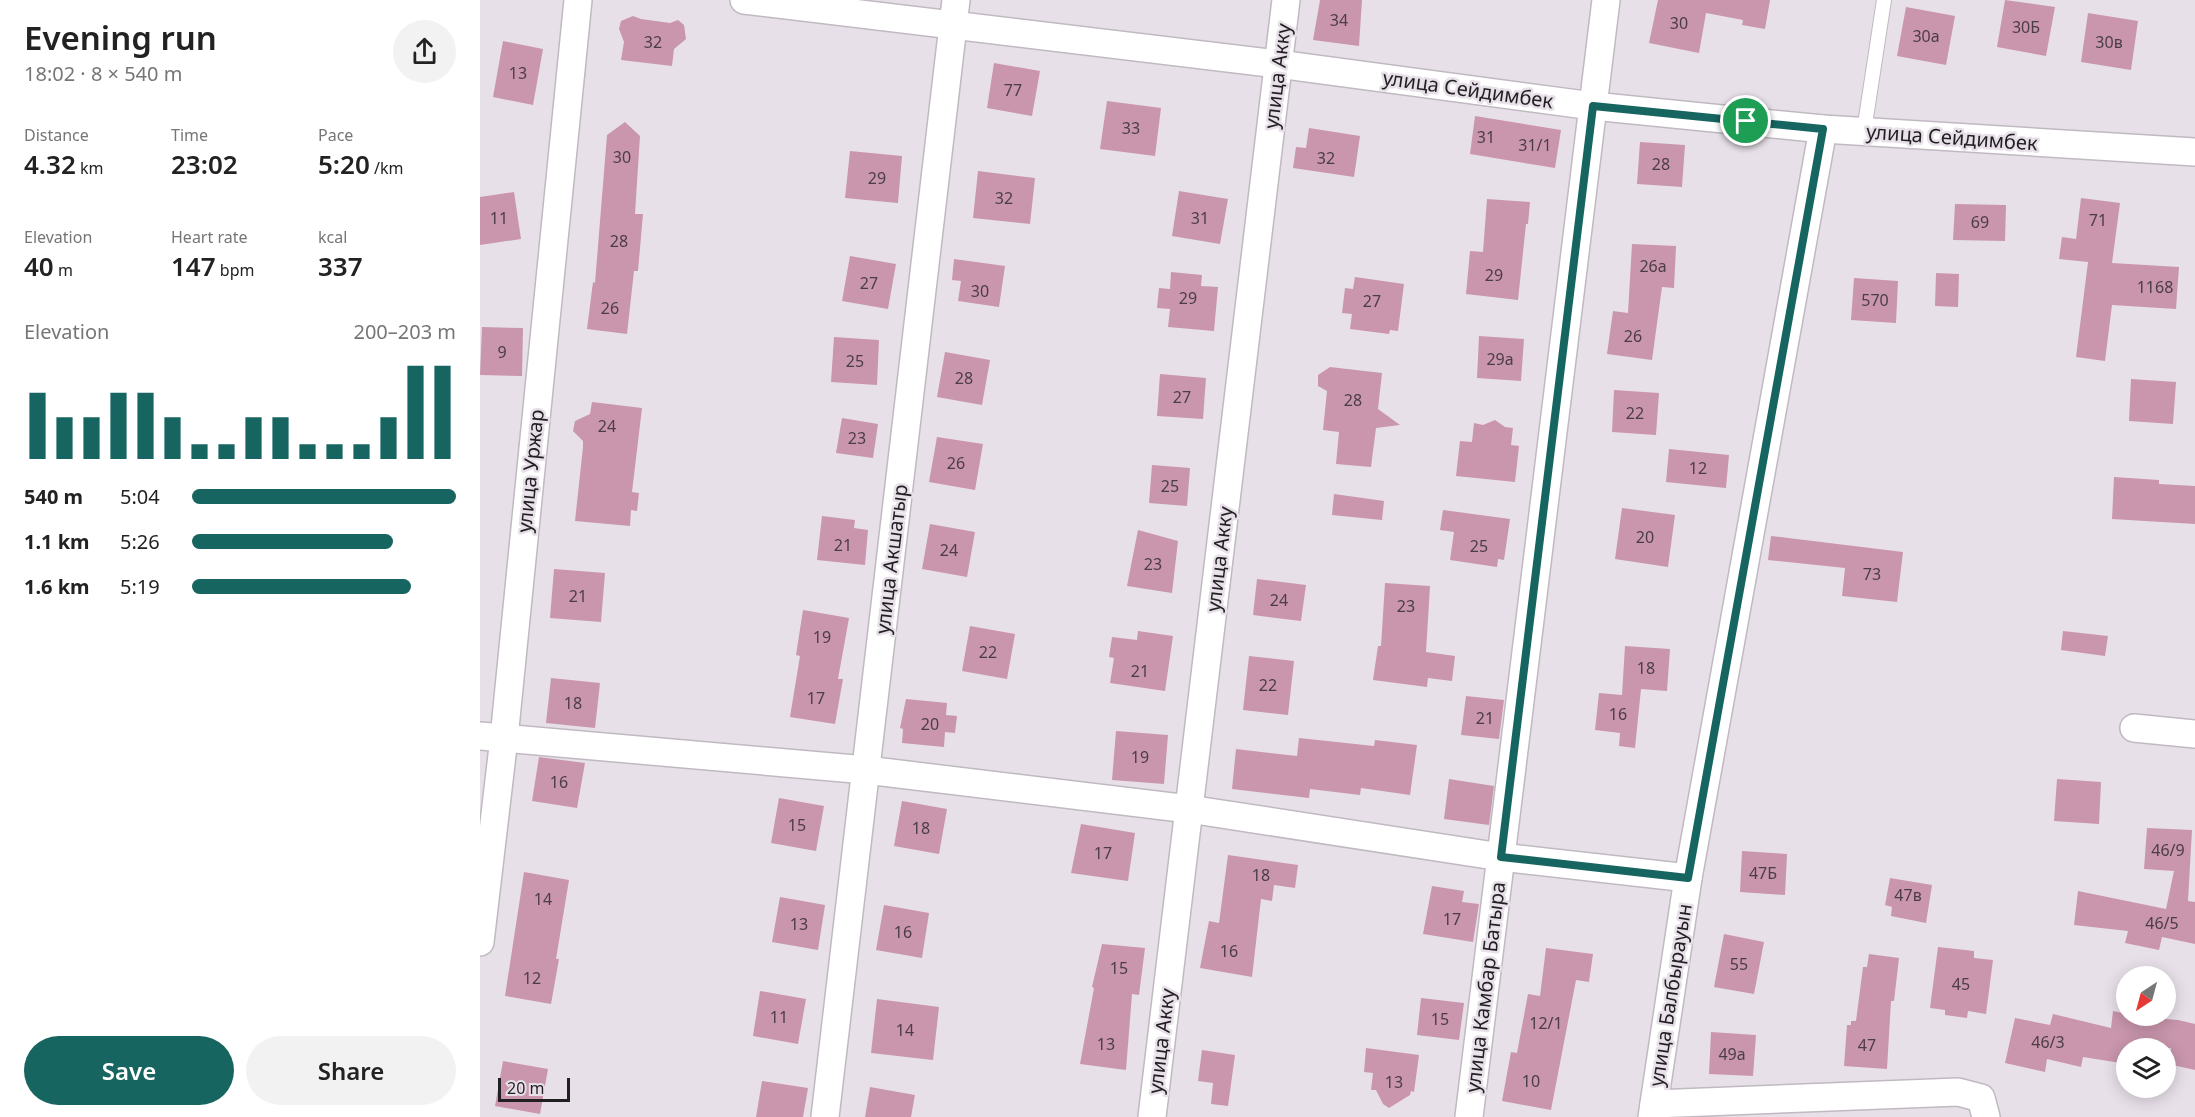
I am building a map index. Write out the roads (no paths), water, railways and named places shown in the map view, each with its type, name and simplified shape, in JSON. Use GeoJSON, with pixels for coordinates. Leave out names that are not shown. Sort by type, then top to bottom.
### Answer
{"type":"FeatureCollection","features":[{"type":"Feature","properties":{"kind":"street","name":"улица Уржар"},"geometry":{"type":"LineString","coordinates":[[480,942],[492,737],[578,0]]}},
{"type":"Feature","properties":{"kind":"street","name":"улица Сейдимбек"},"geometry":{"type":"LineString","coordinates":[[744,0],[955,12],[1278,64],[1593,106],[1823,129],[2195,152]]}},
{"type":"Feature","properties":{"kind":"street","name":"улица Акку"},"geometry":{"type":"LineString","coordinates":[[1152,1117],[1286,0]]}},
{"type":"Feature","properties":{"kind":"street","name":"улица Камбар Батыра"},"geometry":{"type":"LineString","coordinates":[[1469,1117],[1606,0]]}},
{"type":"Feature","properties":{"kind":"street","name":"улица Акшатыр"},"geometry":{"type":"LineString","coordinates":[[825,1117],[955,12]]}},
{"type":"Feature","properties":{"kind":"street","name":"улица Балбырауын"},"geometry":{"type":"LineString","coordinates":[[1653,1111],[1688,878],[1823,129]]}},
{"type":"Feature","properties":{"kind":"street"},"geometry":{"type":"LineString","coordinates":[[2134,728],[2195,734]]}},
{"type":"Feature","properties":{"kind":"street"},"geometry":{"type":"LineString","coordinates":[[492,737],[866,770],[1189,809],[1501,857],[1688,878]]}},
{"type":"Feature","properties":{"kind":"street"},"geometry":{"type":"LineString","coordinates":[[1653,1111],[1958,1092],[1981,1098],[1986,1117]]}},
{"type":"Feature","properties":{"kind":"lane"},"geometry":{"type":"LineString","coordinates":[[1864,131],[1884,0]]}}]}
